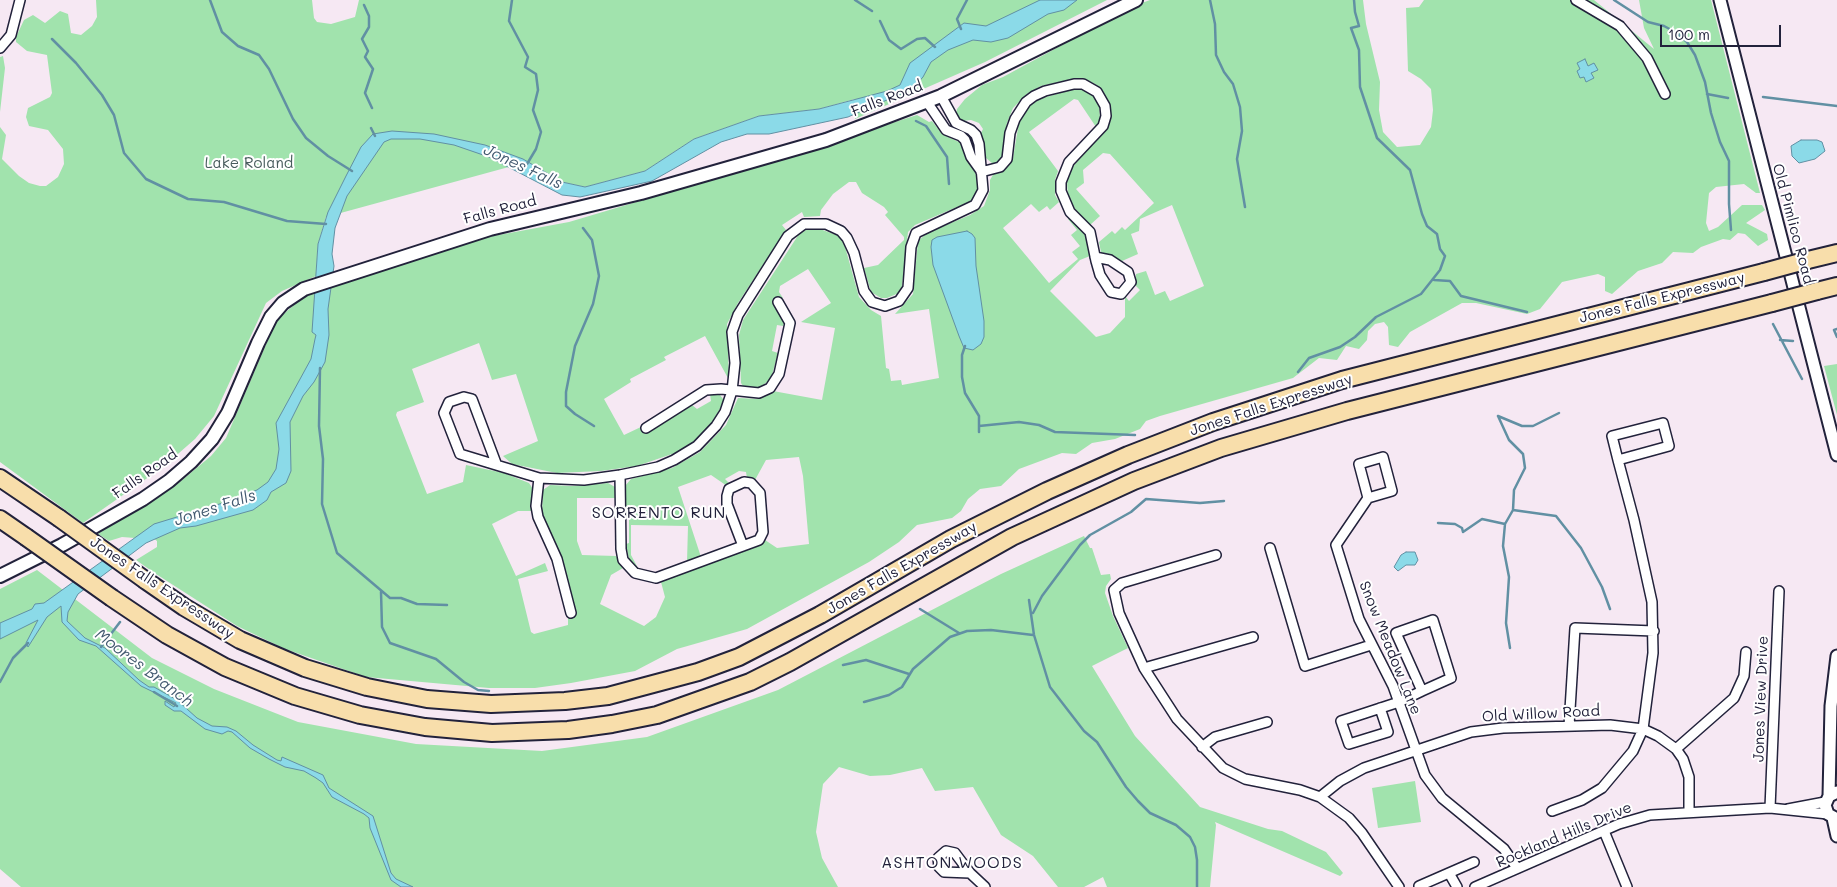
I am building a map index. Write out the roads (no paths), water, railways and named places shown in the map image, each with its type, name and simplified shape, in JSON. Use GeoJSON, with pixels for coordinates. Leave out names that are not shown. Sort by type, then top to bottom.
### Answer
{"type":"FeatureCollection","features":[{"type":"Feature","properties":{"kind":"highway","name":"Jones Falls Expressway"},"geometry":{"type":"LineString","coordinates":[[0,478],[190,611],[240,640],[305,668],[367,687],[428,699],[491,704],[565,701],[608,696],[698,672],[739,657],[812,620],[951,539],[1047,490],[1128,455],[1213,422],[1342,380],[1837,253]]}},
{"type":"Feature","properties":{"kind":"highway","name":"Jones Falls Expressway"},"geometry":{"type":"LineString","coordinates":[[0,519],[167,635],[225,667],[295,696],[360,715],[425,727],[492,733],[560,730],[612,724],[657,714],[750,682],[790,662],[1012,537],[1134,481],[1205,454],[1261,434],[1347,411],[1837,286]]}},
{"type":"Feature","properties":{"kind":"main road","name":"Falls Road"},"geometry":{"type":"LineString","coordinates":[[0,576],[62,545],[143,499],[186,467],[212,439],[228,413],[271,317],[288,300],[313,286],[490,229],[641,193],[826,140],[941,96],[1136,0]]}},
{"type":"Feature","properties":{"kind":"street"},"geometry":{"type":"LineString","coordinates":[[0,48],[11,35],[20,0]]}},
{"type":"Feature","properties":{"kind":"street"},"geometry":{"type":"LineString","coordinates":[[1576,0],[1620,26],[1647,58],[1665,94]]}},
{"type":"Feature","properties":{"kind":"street","name":"Old Pimlico Road"},"geometry":{"type":"LineString","coordinates":[[1720,0],[1834,428],[1837,455]]}},
{"type":"Feature","properties":{"kind":"street"},"geometry":{"type":"LineString","coordinates":[[981,172],[1000,167],[1007,160],[1010,132],[1014,119],[1026,102],[1034,96],[1044,91],[1074,84],[1083,84],[1097,92],[1105,106],[1106,116],[1103,126],[1069,162],[1060,182],[1061,191],[1067,206],[1090,232],[1095,257],[1100,275],[1110,292],[1120,294],[1131,282],[1128,272],[1110,260],[1095,257]]}},
{"type":"Feature","properties":{"kind":"street"},"geometry":{"type":"LineString","coordinates":[[496,463],[472,399],[464,396],[449,402],[444,413],[460,454],[473,460],[496,463],[539,478],[584,480],[620,476],[658,466],[679,458],[697,446],[726,412],[732,391],[735,363],[732,332],[734,324],[792,232],[804,224],[820,222],[841,231],[852,244],[868,297],[878,305],[889,306],[900,301],[908,288],[911,247],[916,233],[976,206],[983,190],[979,144],[976,135],[971,130],[956,123],[941,96]]}},
{"type":"Feature","properties":{"kind":"street"},"geometry":{"type":"LineString","coordinates":[[927,102],[946,130],[961,136],[965,140],[971,157],[981,172]]}},
{"type":"Feature","properties":{"kind":"street"},"geometry":{"type":"LineString","coordinates":[[646,428],[706,390],[720,389],[759,394],[765,392],[775,382],[782,362],[790,323],[778,302]]}},
{"type":"Feature","properties":{"kind":"street"},"geometry":{"type":"LineString","coordinates":[[1552,811],[1582,800],[1602,788],[1633,751],[1643,729],[1651,676],[1654,631],[1649,584],[1618,460],[1612,436],[1663,423],[1669,446],[1618,460]]}},
{"type":"Feature","properties":{"kind":"street"},"geometry":{"type":"LineString","coordinates":[[1383,457],[1392,491],[1368,498],[1359,464],[1383,457]]}},
{"type":"Feature","properties":{"kind":"street"},"geometry":{"type":"LineString","coordinates":[[620,476],[621,549],[624,560],[635,573],[656,578],[743,546],[759,540],[763,532],[760,493],[751,483],[744,482],[729,489],[727,496],[727,504],[743,546]]}},
{"type":"Feature","properties":{"kind":"street"},"geometry":{"type":"LineString","coordinates":[[539,478],[536,506],[538,517],[557,559],[571,613]]}},
{"type":"Feature","properties":{"kind":"street","name":"Snow Meadow Lane"},"geometry":{"type":"LineString","coordinates":[[1368,498],[1336,545],[1353,600],[1372,645],[1393,686],[1425,775],[1442,798],[1504,849],[1517,868]]}},
{"type":"Feature","properties":{"kind":"street"},"geometry":{"type":"LineString","coordinates":[[1270,548],[1305,666],[1372,645]]}},
{"type":"Feature","properties":{"kind":"street"},"geometry":{"type":"LineString","coordinates":[[1216,555],[1122,583],[1114,590],[1119,613],[1144,668],[1164,702],[1202,748],[1218,764],[1234,774],[1320,797],[1349,818],[1362,833],[1400,887]]}},
{"type":"Feature","properties":{"kind":"street","name":"Jones View Drive"},"geometry":{"type":"LineString","coordinates":[[1770,808],[1779,591]]}},
{"type":"Feature","properties":{"kind":"street"},"geometry":{"type":"LineString","coordinates":[[1380,708],[1388,732],[1349,744],[1341,720],[1398,702],[1451,678],[1433,620],[1396,633],[1422,691]]}},
{"type":"Feature","properties":{"kind":"street"},"geometry":{"type":"LineString","coordinates":[[1570,726],[1575,628],[1654,631]]}},
{"type":"Feature","properties":{"kind":"street"},"geometry":{"type":"LineString","coordinates":[[1144,668],[1253,637]]}},
{"type":"Feature","properties":{"kind":"street"},"geometry":{"type":"LineString","coordinates":[[1676,749],[1734,698],[1744,676],[1746,652]]}},
{"type":"Feature","properties":{"kind":"street"},"geometry":{"type":"LineString","coordinates":[[1837,656],[1831,706],[1830,797],[1837,836]]}},
{"type":"Feature","properties":{"kind":"street"},"geometry":{"type":"LineString","coordinates":[[1202,748],[1215,737],[1267,722]]}},
{"type":"Feature","properties":{"kind":"street","name":"Old Willow Road"},"geometry":{"type":"LineString","coordinates":[[1320,797],[1345,778],[1364,768],[1471,732],[1503,728],[1610,725],[1643,729],[1658,736],[1676,749],[1683,759],[1689,777],[1689,812]]}},
{"type":"Feature","properties":{"kind":"street"},"geometry":{"type":"LineString","coordinates":[[1831,754],[1837,769]]}},
{"type":"Feature","properties":{"kind":"street","name":"Rockland Hills Drive"},"geometry":{"type":"LineString","coordinates":[[1786,809],[1830,797]]}},
{"type":"Feature","properties":{"kind":"street","name":"Rockland Hills Drive"},"geometry":{"type":"LineString","coordinates":[[1475,887],[1604,831],[1650,815],[1770,808],[1833,817]]}},
{"type":"Feature","properties":{"kind":"street"},"geometry":{"type":"LineString","coordinates":[[1604,831],[1627,887]]}},
{"type":"Feature","properties":{"kind":"street"},"geometry":{"type":"LineString","coordinates":[[1419,886],[1474,862]]}},
{"type":"Feature","properties":{"kind":"street"},"geometry":{"type":"LineString","coordinates":[[970,873],[985,887]]}},
{"type":"Feature","properties":{"kind":"street"},"geometry":{"type":"LineString","coordinates":[[1449,873],[1457,887]]}},
{"type":"Feature","properties":{"kind":"water","name":"Jones Falls"},"geometry":{"type":"Polygon","coordinates":[[[1040,0],[1077,0],[1064,10],[1048,14],[1008,38],[991,42],[973,40],[948,50],[931,62],[923,77],[912,89],[848,117],[769,134],[747,134],[721,142],[652,181],[580,197],[562,195],[489,157],[454,145],[420,139],[391,139],[384,142],[347,196],[335,228],[332,254],[334,266],[328,309],[329,335],[325,362],[314,382],[303,396],[290,422],[291,471],[286,483],[271,492],[267,500],[253,510],[196,526],[180,528],[146,543],[78,594],[68,612],[67,621],[85,638],[105,648],[139,680],[149,687],[154,687],[177,700],[197,718],[212,726],[227,727],[236,731],[253,745],[277,760],[281,761],[282,757],[323,775],[329,788],[373,816],[391,873],[396,879],[413,887],[401,887],[391,880],[370,828],[369,818],[364,814],[332,797],[323,783],[304,771],[285,767],[250,748],[232,732],[228,731],[222,734],[205,729],[181,711],[174,711],[165,705],[165,701],[174,707],[176,703],[141,686],[96,646],[79,640],[62,622],[61,606],[47,617],[28,647],[26,643],[38,620],[0,639],[0,623],[32,609],[35,604],[44,603],[154,524],[226,502],[257,490],[268,482],[276,469],[279,449],[276,423],[311,359],[316,335],[312,332],[318,244],[328,212],[361,147],[373,134],[392,131],[434,134],[485,145],[523,159],[562,182],[585,187],[645,171],[694,139],[759,116],[819,109],[887,91],[900,85],[910,63],[964,23],[986,26],[1040,0]]]}},
{"type":"Feature","properties":{"kind":"water"},"geometry":{"type":"Polygon","coordinates":[[[1585,59],[1588,66],[1594,63],[1598,70],[1591,73],[1594,78],[1586,82],[1584,77],[1580,78],[1577,71],[1580,69],[1577,63],[1585,59]]]}},
{"type":"Feature","properties":{"kind":"water"},"geometry":{"type":"Polygon","coordinates":[[[1801,140],[1817,140],[1822,142],[1825,151],[1815,159],[1799,163],[1792,156],[1791,146],[1801,140]]]}},
{"type":"Feature","properties":{"kind":"water"},"geometry":{"type":"Polygon","coordinates":[[[967,231],[975,238],[976,266],[984,321],[984,337],[981,344],[973,350],[964,348],[959,336],[933,265],[931,247],[932,240],[937,237],[967,231]]]}},
{"type":"Feature","properties":{"kind":"water"},"geometry":{"type":"Polygon","coordinates":[[[1406,552],[1415,552],[1418,560],[1415,565],[1406,565],[1398,571],[1394,567],[1401,555],[1406,552]]]}},
{"type":"Feature","properties":{"kind":"waterway"},"geometry":{"type":"LineString","coordinates":[[210,0],[222,32],[238,46],[259,55],[269,69],[293,119],[306,138],[328,156],[352,171]]}},
{"type":"Feature","properties":{"kind":"waterway","name":"Jones Falls"},"geometry":{"type":"LineString","coordinates":[[512,0],[509,21],[528,57],[525,67],[536,74],[538,90],[533,110],[541,132],[536,149],[527,164]]}},
{"type":"Feature","properties":{"kind":"waterway"},"geometry":{"type":"LineString","coordinates":[[855,0],[872,11]]}},
{"type":"Feature","properties":{"kind":"waterway"},"geometry":{"type":"LineString","coordinates":[[961,29],[957,19],[967,0]]}},
{"type":"Feature","properties":{"kind":"waterway"},"geometry":{"type":"LineString","coordinates":[[1210,0],[1215,24],[1216,55],[1224,72],[1233,84],[1240,107],[1242,131],[1237,159],[1245,207]]}},
{"type":"Feature","properties":{"kind":"waterway"},"geometry":{"type":"LineString","coordinates":[[1298,372],[1309,358],[1340,347],[1355,337],[1376,317],[1421,294],[1440,270],[1445,256],[1440,249],[1437,234],[1427,226],[1422,214],[1410,170],[1377,138],[1360,87],[1359,50],[1351,28],[1359,26],[1354,0]]}},
{"type":"Feature","properties":{"kind":"waterway"},"geometry":{"type":"LineString","coordinates":[[1614,0],[1648,22],[1664,26],[1677,33],[1687,42],[1695,55],[1705,82],[1711,113],[1720,142],[1729,161],[1731,230]]}},
{"type":"Feature","properties":{"kind":"waterway"},"geometry":{"type":"LineString","coordinates":[[364,5],[369,16],[369,27],[362,39],[368,51],[365,57],[373,69],[365,93],[372,108]]}},
{"type":"Feature","properties":{"kind":"waterway"},"geometry":{"type":"LineString","coordinates":[[880,21],[889,40],[901,49],[917,39],[925,38],[935,47]]}},
{"type":"Feature","properties":{"kind":"waterway"},"geometry":{"type":"LineString","coordinates":[[52,39],[76,63],[102,95],[114,115],[124,153],[146,179],[188,199],[224,202],[287,221],[326,224]]}},
{"type":"Feature","properties":{"kind":"waterway"},"geometry":{"type":"LineString","coordinates":[[1707,94],[1728,98]]}},
{"type":"Feature","properties":{"kind":"waterway"},"geometry":{"type":"LineString","coordinates":[[1763,97],[1837,106]]}},
{"type":"Feature","properties":{"kind":"waterway"},"geometry":{"type":"LineString","coordinates":[[916,121],[926,126],[947,157],[949,184]]}},
{"type":"Feature","properties":{"kind":"waterway"},"geometry":{"type":"LineString","coordinates":[[371,128],[375,136]]}},
{"type":"Feature","properties":{"kind":"waterway"},"geometry":{"type":"LineString","coordinates":[[583,228],[592,240],[599,276],[593,304],[575,346],[566,392],[566,406],[594,426]]}},
{"type":"Feature","properties":{"kind":"waterway"},"geometry":{"type":"LineString","coordinates":[[1434,280],[1450,281],[1461,296],[1527,312]]}},
{"type":"Feature","properties":{"kind":"waterway"},"geometry":{"type":"LineString","coordinates":[[1773,324],[1802,379]]}},
{"type":"Feature","properties":{"kind":"waterway"},"geometry":{"type":"LineString","coordinates":[[1837,329],[1834,330],[1837,337]]}},
{"type":"Feature","properties":{"kind":"waterway"},"geometry":{"type":"LineString","coordinates":[[1780,340],[1793,341]]}},
{"type":"Feature","properties":{"kind":"waterway"},"geometry":{"type":"LineString","coordinates":[[965,346],[962,355],[962,377],[965,393],[979,416],[979,432]]}},
{"type":"Feature","properties":{"kind":"waterway"},"geometry":{"type":"LineString","coordinates":[[320,368],[319,426],[323,459],[322,504],[337,553],[390,598],[401,598],[417,604],[447,605]]}},
{"type":"Feature","properties":{"kind":"waterway"},"geometry":{"type":"LineString","coordinates":[[1498,416],[1522,426],[1533,426],[1559,413]]}},
{"type":"Feature","properties":{"kind":"waterway"},"geometry":{"type":"LineString","coordinates":[[1498,416],[1509,440],[1523,454],[1525,468],[1514,490],[1513,510],[1505,524],[1503,546],[1509,577],[1506,623],[1510,648]]}},
{"type":"Feature","properties":{"kind":"waterway"},"geometry":{"type":"LineString","coordinates":[[979,426],[1019,422],[1039,425],[1055,432],[1135,435]]}},
{"type":"Feature","properties":{"kind":"waterway"},"geometry":{"type":"LineString","coordinates":[[1033,613],[1042,596],[1080,545],[1090,535],[1131,512],[1146,499],[1200,503],[1224,501]]}},
{"type":"Feature","properties":{"kind":"waterway"},"geometry":{"type":"LineString","coordinates":[[1513,510],[1556,516],[1581,548],[1602,587],[1610,609]]}},
{"type":"Feature","properties":{"kind":"waterway"},"geometry":{"type":"LineString","coordinates":[[1438,523],[1455,524],[1462,528],[1463,532],[1482,519],[1505,524]]}},
{"type":"Feature","properties":{"kind":"waterway"},"geometry":{"type":"LineString","coordinates":[[381,592],[382,627],[390,643],[436,659],[464,682],[478,690],[489,691]]}},
{"type":"Feature","properties":{"kind":"waterway"},"geometry":{"type":"LineString","coordinates":[[1029,600],[1034,635],[1050,687],[1084,731],[1097,742],[1126,787],[1138,801],[1150,813],[1176,825],[1190,837],[1195,847],[1197,860],[1197,887]]}},
{"type":"Feature","properties":{"kind":"waterway"},"geometry":{"type":"LineString","coordinates":[[920,609],[959,633]]}},
{"type":"Feature","properties":{"kind":"waterway"},"geometry":{"type":"LineString","coordinates":[[101,647],[120,622]]}},
{"type":"Feature","properties":{"kind":"waterway"},"geometry":{"type":"LineString","coordinates":[[864,702],[889,695],[902,687],[913,669],[950,637],[967,631],[991,630],[1033,635]]}},
{"type":"Feature","properties":{"kind":"waterway"},"geometry":{"type":"LineString","coordinates":[[0,682],[13,658],[28,643]]}},
{"type":"Feature","properties":{"kind":"waterway"},"geometry":{"type":"LineString","coordinates":[[843,665],[866,660],[909,674]]}},
{"type":"Feature","properties":{"kind":"waterway","name":"Moores Branch"},"geometry":{"type":"LineString","coordinates":[[154,692],[177,706]]}},
{"type":"Feature","properties":{"kind":"district","name":"SORRENTO RUN"},"geometry":{"type":"Point","coordinates":[659,513]}},
{"type":"Feature","properties":{"kind":"district","name":"ASHTON WOODS"},"geometry":{"type":"Point","coordinates":[952,863]}},
{"type":"Feature","properties":{"kind":"park label","name":"Lake Roland"},"geometry":{"type":"Point","coordinates":[249,163]}}]}
